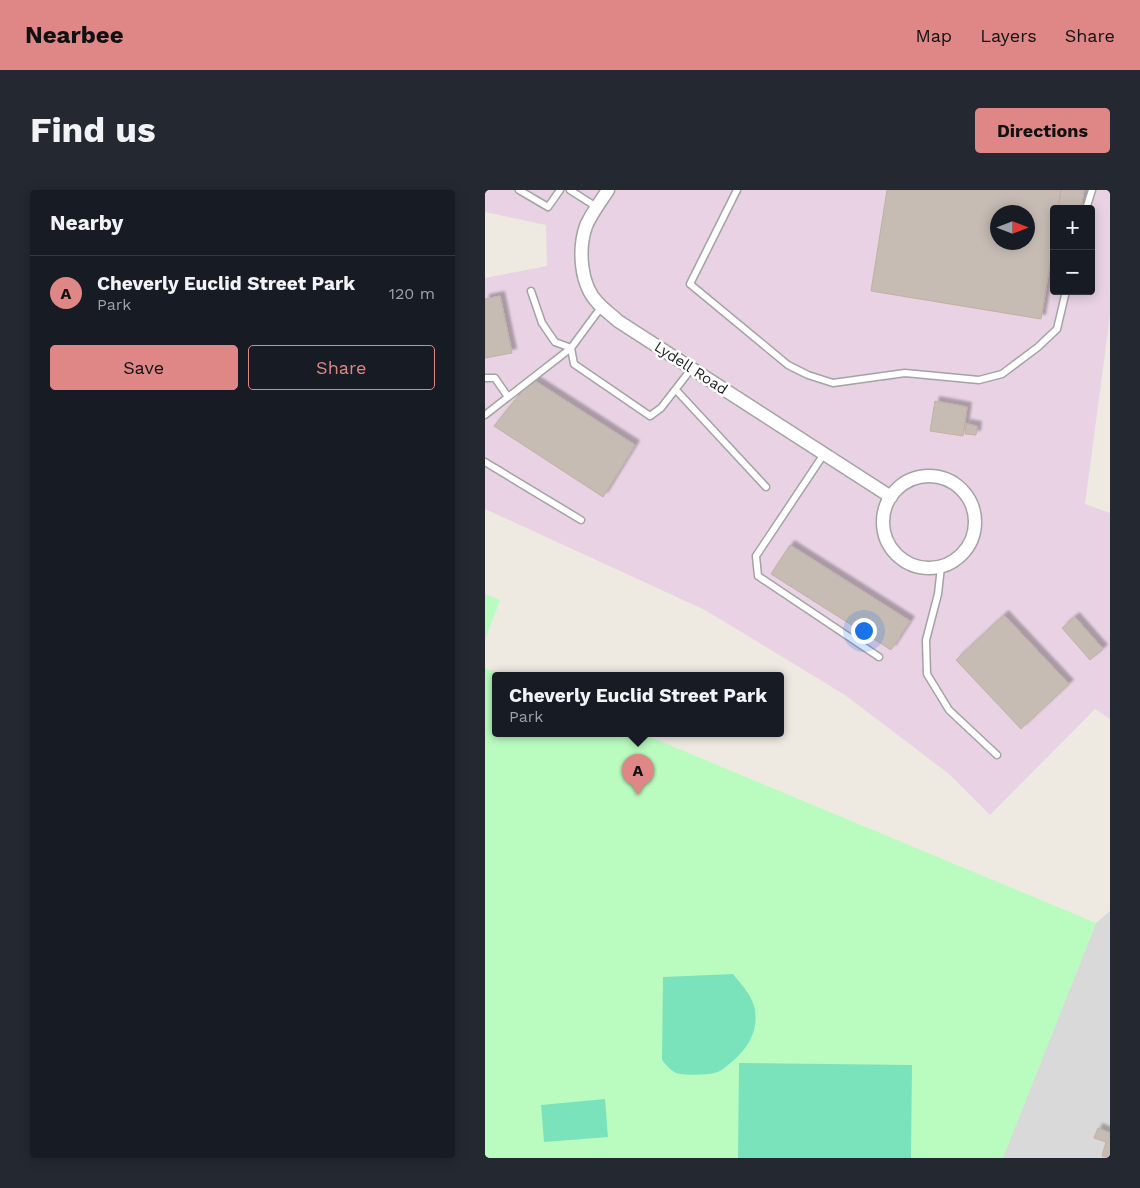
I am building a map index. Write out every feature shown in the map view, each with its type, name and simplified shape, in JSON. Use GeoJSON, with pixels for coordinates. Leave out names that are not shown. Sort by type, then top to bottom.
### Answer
{"type":"FeatureCollection","features":[{"type":"Feature","properties":{"kind":"street","name":"Lydell Road"},"geometry":{"type":"LineString","coordinates":[[608,190],[587,226],[581,247],[581,264],[587,283],[597,302],[618,321],[891,497]]}},
{"type":"Feature","properties":{"kind":"street"},"geometry":{"type":"LineString","coordinates":[[925,476],[939,477],[951,482],[962,490],[970,501],[975,514],[975,528],[971,541],[964,553],[954,562],[941,567],[927,568],[914,566],[902,559],[892,549],[886,537],[883,524],[885,510],[891,497],[900,487],[911,480],[925,476]]}},
{"type":"Feature","properties":{"kind":"lane"},"geometry":{"type":"LineString","coordinates":[[519,190],[548,207],[560,190]]}},
{"type":"Feature","properties":{"kind":"lane"},"geometry":{"type":"LineString","coordinates":[[570,190],[597,208]]}},
{"type":"Feature","properties":{"kind":"lane"},"geometry":{"type":"LineString","coordinates":[[737,190],[690,284],[788,365],[808,375],[833,383],[905,373],[979,380],[1002,374],[1038,347],[1057,329],[1065,295]]}},
{"type":"Feature","properties":{"kind":"lane"},"geometry":{"type":"LineString","coordinates":[[1087,205],[1092,190]]}},
{"type":"Feature","properties":{"kind":"lane"},"geometry":{"type":"LineString","coordinates":[[531,291],[543,323],[555,342],[571,348]]}},
{"type":"Feature","properties":{"kind":"lane"},"geometry":{"type":"LineString","coordinates":[[485,415],[571,348],[602,306]]}},
{"type":"Feature","properties":{"kind":"lane"},"geometry":{"type":"LineString","coordinates":[[571,348],[574,364],[650,416],[661,408],[692,368]]}},
{"type":"Feature","properties":{"kind":"lane"},"geometry":{"type":"LineString","coordinates":[[485,378],[495,378],[508,397]]}},
{"type":"Feature","properties":{"kind":"lane"},"geometry":{"type":"LineString","coordinates":[[676,390],[766,487]]}},
{"type":"Feature","properties":{"kind":"lane"},"geometry":{"type":"LineString","coordinates":[[824,454],[756,556],[758,576],[879,657]]}},
{"type":"Feature","properties":{"kind":"lane"},"geometry":{"type":"LineString","coordinates":[[485,462],[581,520]]}},
{"type":"Feature","properties":{"kind":"lane"},"geometry":{"type":"LineString","coordinates":[[941,567],[938,594],[926,640],[927,674],[949,710],[997,755]]}},
{"type":"Feature","properties":{"kind":"shaded area"},"geometry":{"type":"Polygon","coordinates":[[[485,190],[1110,190],[1110,315],[1085,504],[1110,513],[1110,719],[1095,709],[990,815],[949,774],[845,695],[705,610],[485,509],[485,278],[547,266],[546,225],[485,212],[485,190]]]}},
{"type":"Feature","properties":{"kind":"shaded area"},"geometry":{"type":"Polygon","coordinates":[[[1110,911],[1110,1158],[1002,1158],[1096,923],[1110,911]]]}},
{"type":"Feature","properties":{"kind":"green space"},"geometry":{"type":"Polygon","coordinates":[[[485,594],[500,600],[485,640],[485,594]]]}},
{"type":"Feature","properties":{"kind":"green space"},"geometry":{"type":"Polygon","coordinates":[[[485,668],[495,672],[492,672],[492,737],[650,737],[1096,923],[1003,1158],[485,1158],[485,668]]]}},
{"type":"Feature","properties":{"kind":"green space"},"geometry":{"type":"Polygon","coordinates":[[[733,974],[748,993],[754,1006],[756,1022],[749,1043],[734,1060],[718,1072],[691,1075],[674,1072],[662,1060],[663,977],[733,974]]]}},
{"type":"Feature","properties":{"kind":"green space"},"geometry":{"type":"Polygon","coordinates":[[[739,1063],[912,1065],[911,1158],[738,1158],[739,1063]]]}},
{"type":"Feature","properties":{"kind":"green space"},"geometry":{"type":"Polygon","coordinates":[[[605,1099],[608,1137],[544,1142],[541,1105],[605,1099]]]}},
{"type":"Feature","properties":{"kind":"building"},"geometry":{"type":"Polygon","coordinates":[[[887,190],[1061,190],[1059,205],[1050,205],[1050,263],[1041,319],[871,291],[887,190]]]}},
{"type":"Feature","properties":{"kind":"building"},"geometry":{"type":"Polygon","coordinates":[[[1061,190],[1084,190],[1082,205],[1059,205],[1061,190]]]}},
{"type":"Feature","properties":{"kind":"building"},"geometry":{"type":"Polygon","coordinates":[[[500,296],[512,353],[485,358],[485,299],[500,296]]]}},
{"type":"Feature","properties":{"kind":"building"},"geometry":{"type":"Polygon","coordinates":[[[532,379],[635,445],[603,497],[494,426],[532,379]]]}},
{"type":"Feature","properties":{"kind":"building"},"geometry":{"type":"Polygon","coordinates":[[[935,401],[967,407],[963,436],[930,431],[935,401]]]}},
{"type":"Feature","properties":{"kind":"building"},"geometry":{"type":"Polygon","coordinates":[[[966,424],[977,426],[976,435],[965,434],[966,424]]]}},
{"type":"Feature","properties":{"kind":"building"},"geometry":{"type":"Polygon","coordinates":[[[790,545],[910,621],[891,650],[771,574],[790,545]]]}},
{"type":"Feature","properties":{"kind":"building"},"geometry":{"type":"Polygon","coordinates":[[[1004,615],[1069,684],[1021,729],[956,660],[1004,615]]]}},
{"type":"Feature","properties":{"kind":"building"},"geometry":{"type":"Polygon","coordinates":[[[1075,617],[1103,649],[1090,660],[1062,628],[1075,617]]]}},
{"type":"Feature","properties":{"kind":"building"},"geometry":{"type":"Polygon","coordinates":[[[1098,1128],[1110,1133],[1110,1156],[1108,1158],[1102,1156],[1106,1142],[1094,1138],[1098,1128]]]}},
{"type":"Feature","properties":{"kind":"place","name":"Cheverly Euclid Street Park"},"geometry":{"type":"Point","coordinates":[638,795]}}]}
